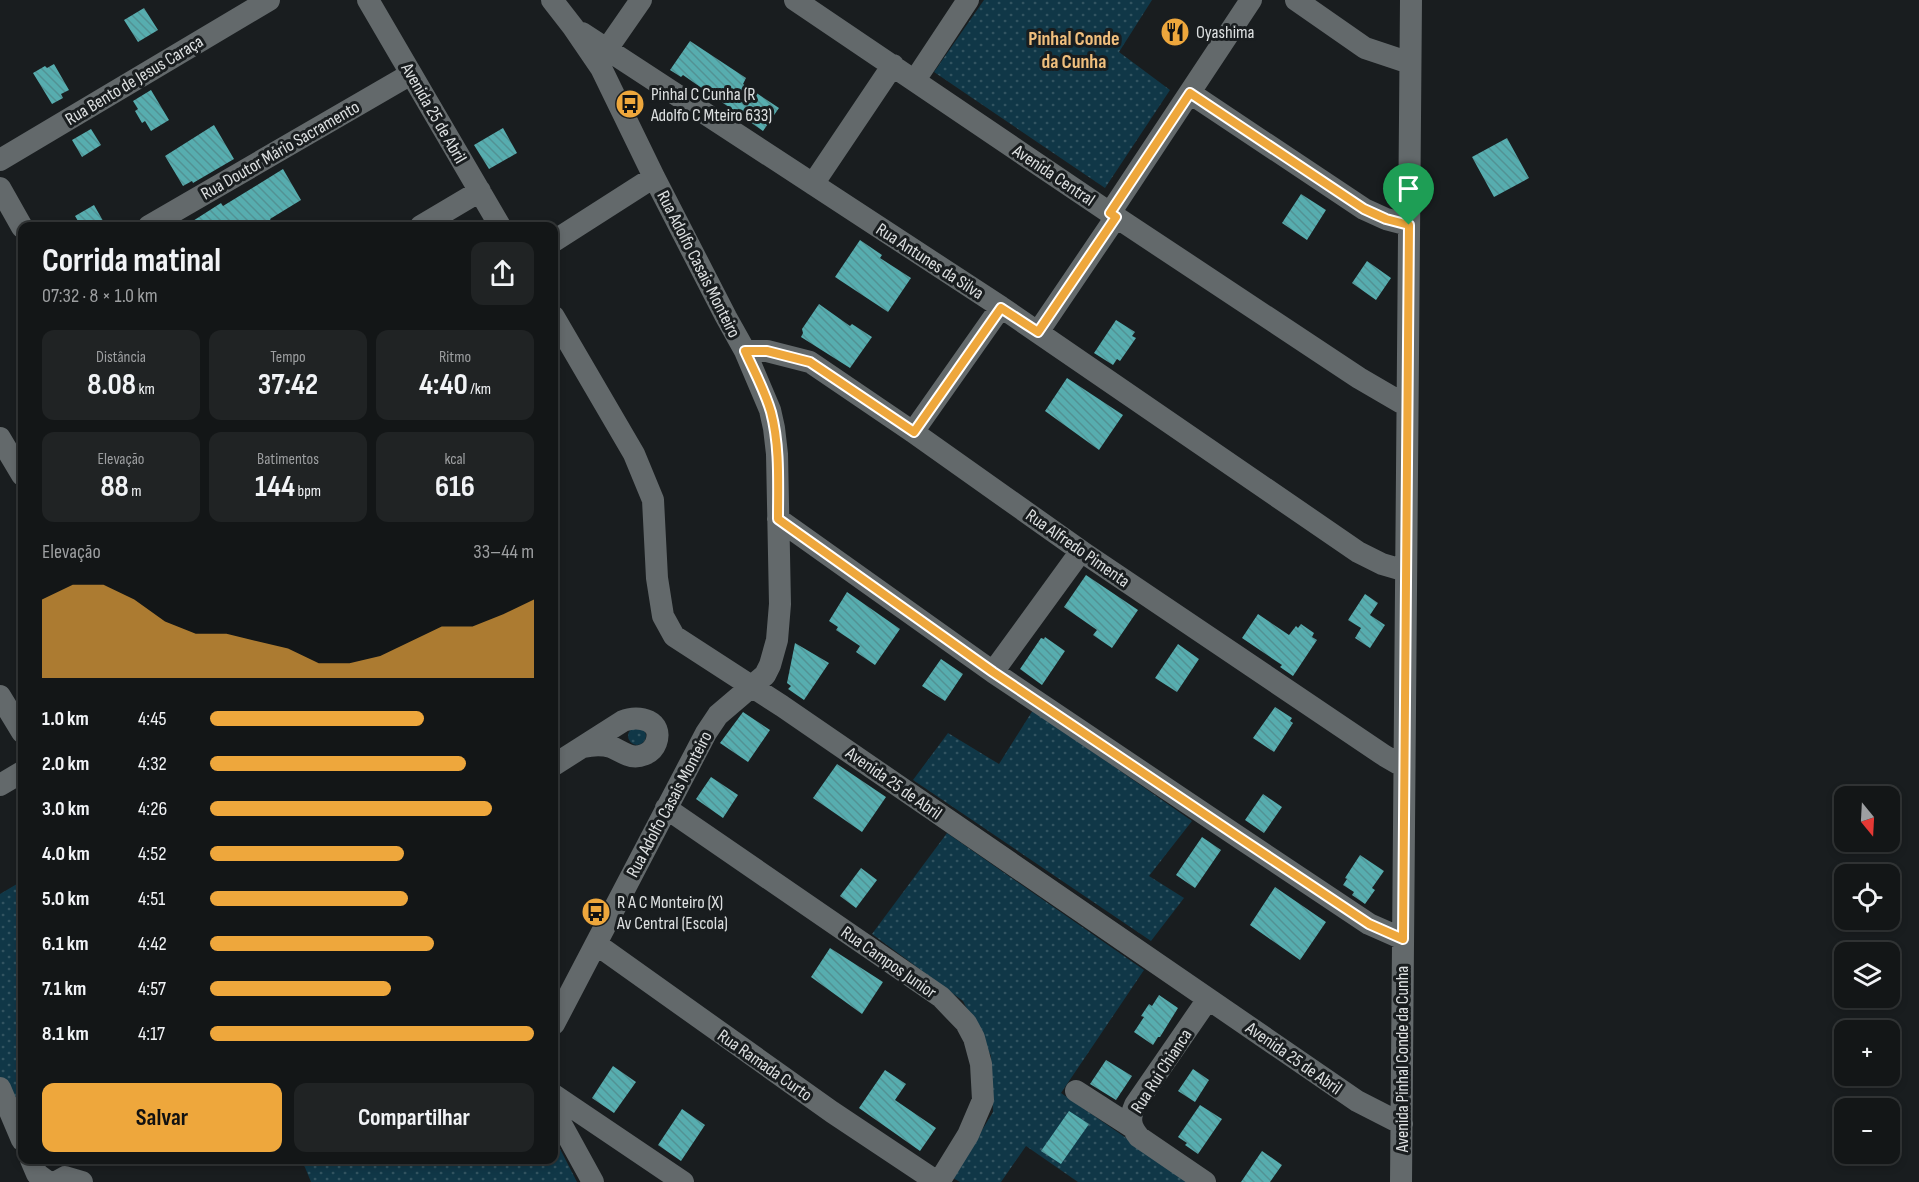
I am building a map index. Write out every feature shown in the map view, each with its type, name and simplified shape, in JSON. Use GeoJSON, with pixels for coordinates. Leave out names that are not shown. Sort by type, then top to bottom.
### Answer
{"type":"FeatureCollection","features":[{"type":"Feature","properties":{"kind":"street","name":"Rua Bento de Jesus Caraça"},"geometry":{"type":"LineString","coordinates":[[0,160],[269,0]]}},
{"type":"Feature","properties":{"kind":"street","name":"Avenida 25 de Abril"},"geometry":{"type":"LineString","coordinates":[[368,0],[498,222]]}},
{"type":"Feature","properties":{"kind":"street","name":"Rua Adolfo Casais Monteiro"},"geometry":{"type":"LineString","coordinates":[[552,0],[601,68],[654,177],[745,351],[770,411],[777,454],[780,604],[777,640],[765,675],[718,715],[695,751],[558,1016]]}},
{"type":"Feature","properties":{"kind":"street"},"geometry":{"type":"LineString","coordinates":[[607,49],[641,0]]}},
{"type":"Feature","properties":{"kind":"street","name":"Avenida Central"},"geometry":{"type":"LineString","coordinates":[[795,0],[1113,215],[1359,378],[1407,406]]}},
{"type":"Feature","properties":{"kind":"street"},"geometry":{"type":"LineString","coordinates":[[915,80],[968,0]]}},
{"type":"Feature","properties":{"kind":"street"},"geometry":{"type":"LineString","coordinates":[[1038,332],[1251,0]]}},
{"type":"Feature","properties":{"kind":"street"},"geometry":{"type":"LineString","coordinates":[[1296,0],[1365,48],[1410,63]]}},
{"type":"Feature","properties":{"kind":"street","name":"Avenida Pinhal Conde da Cunha"},"geometry":{"type":"LineString","coordinates":[[1401,1182],[1411,0]]}},
{"type":"Feature","properties":{"kind":"street","name":"Rua Antunes da Silva"},"geometry":{"type":"LineString","coordinates":[[573,27],[1038,332],[1358,552],[1382,564],[1406,571]]}},
{"type":"Feature","properties":{"kind":"street"},"geometry":{"type":"LineString","coordinates":[[813,184],[893,65]]}},
{"type":"Feature","properties":{"kind":"street","name":"Rua Doutor Mário Sacramento"},"geometry":{"type":"LineString","coordinates":[[156,222],[411,74]]}},
{"type":"Feature","properties":{"kind":"street"},"geometry":{"type":"LineString","coordinates":[[1190,93],[1364,209],[1386,219],[1409,225]]}},
{"type":"Feature","properties":{"kind":"street"},"geometry":{"type":"LineString","coordinates":[[558,238],[654,177]]}},
{"type":"Feature","properties":{"kind":"street"},"geometry":{"type":"LineString","coordinates":[[0,188],[19,222]]}},
{"type":"Feature","properties":{"kind":"street"},"geometry":{"type":"LineString","coordinates":[[428,222],[480,191]]}},
{"type":"Feature","properties":{"kind":"street"},"geometry":{"type":"LineString","coordinates":[[914,432],[1001,308]]}},
{"type":"Feature","properties":{"kind":"street","name":"Avenida 25 de Abril"},"geometry":{"type":"LineString","coordinates":[[558,324],[634,454],[653,500],[657,578],[663,616],[674,636],[751,686],[1357,1101],[1402,1124]]}},
{"type":"Feature","properties":{"kind":"street","name":"Rua Alfredo Pimenta"},"geometry":{"type":"LineString","coordinates":[[745,351],[767,351],[810,362],[914,432],[1081,551],[1404,767]]}},
{"type":"Feature","properties":{"kind":"street"},"geometry":{"type":"LineString","coordinates":[[0,438],[18,468]]}},
{"type":"Feature","properties":{"kind":"street"},"geometry":{"type":"LineString","coordinates":[[778,519],[993,672],[1369,924],[1403,939]]}},
{"type":"Feature","properties":{"kind":"street"},"geometry":{"type":"LineString","coordinates":[[993,672],[1081,551]]}},
{"type":"Feature","properties":{"kind":"street"},"geometry":{"type":"LineString","coordinates":[[0,696],[18,725]]}},
{"type":"Feature","properties":{"kind":"street"},"geometry":{"type":"LineString","coordinates":[[558,763],[583,747]]}},
{"type":"Feature","properties":{"kind":"street"},"geometry":{"type":"LineString","coordinates":[[0,785],[18,774]]}},
{"type":"Feature","properties":{"kind":"street","name":"Rua Campos Junior"},"geometry":{"type":"LineString","coordinates":[[666,808],[940,997],[966,1023],[974,1038],[981,1064],[983,1100],[968,1135],[938,1182]]}},
{"type":"Feature","properties":{"kind":"street","name":"Rua Ramada Curto"},"geometry":{"type":"LineString","coordinates":[[596,944],[832,1112],[938,1182]]}},
{"type":"Feature","properties":{"kind":"street","name":"Rua Rui Chianca"},"geometry":{"type":"LineString","coordinates":[[1205,1182],[1139,1137],[1132,1127],[1130,1116],[1208,999]]}},
{"type":"Feature","properties":{"kind":"street"},"geometry":{"type":"LineString","coordinates":[[0,1088],[18,1131]]}},
{"type":"Feature","properties":{"kind":"street"},"geometry":{"type":"LineString","coordinates":[[1076,1091],[1132,1127]]}},
{"type":"Feature","properties":{"kind":"street"},"geometry":{"type":"LineString","coordinates":[[558,1098],[683,1182]]}},
{"type":"Feature","properties":{"kind":"street"},"geometry":{"type":"LineString","coordinates":[[558,1118],[593,1182]]}},
{"type":"Feature","properties":{"kind":"street"},"geometry":{"type":"LineString","coordinates":[[33,1164],[37,1174],[63,1176]]}},
{"type":"Feature","properties":{"kind":"shaded area"},"geometry":{"type":"Polygon","coordinates":[[[984,0],[1152,0],[1119,52],[1170,90],[1105,188],[934,72],[984,0]]]}},
{"type":"Feature","properties":{"kind":"shaded area"},"geometry":{"type":"Polygon","coordinates":[[[1033,710],[1192,821],[1149,876],[1184,898],[1151,941],[913,780],[948,733],[999,764],[1033,710]]]}},
{"type":"Feature","properties":{"kind":"shaded area"},"geometry":{"type":"Polygon","coordinates":[[[633,727],[641,727],[646,732],[644,743],[633,745],[628,740],[628,732],[633,727]]]}},
{"type":"Feature","properties":{"kind":"shaded area"},"geometry":{"type":"Polygon","coordinates":[[[947,833],[1144,970],[1061,1093],[1190,1182],[1078,1182],[1026,1146],[1001,1182],[960,1182],[953,1178],[993,1112],[991,1056],[963,1001],[872,934],[947,833]]]}},
{"type":"Feature","properties":{"kind":"shaded area"},"geometry":{"type":"Polygon","coordinates":[[[18,883],[18,1131],[0,1088],[0,894],[18,883]]]}},
{"type":"Feature","properties":{"kind":"shaded area"},"geometry":{"type":"Polygon","coordinates":[[[558,1145],[577,1182],[311,1182],[304,1164],[558,1164],[558,1145]]]}},
{"type":"Feature","properties":{"kind":"building"},"geometry":{"type":"Polygon","coordinates":[[[144,8],[158,30],[138,42],[124,20],[144,8]]]}},
{"type":"Feature","properties":{"kind":"building"},"geometry":{"type":"Polygon","coordinates":[[[690,41],[746,78],[743,84],[779,108],[763,131],[683,75],[681,77],[670,70],[690,41]]]}},
{"type":"Feature","properties":{"kind":"building"},"geometry":{"type":"Polygon","coordinates":[[[54,64],[69,90],[61,94],[63,98],[52,104],[33,73],[54,64]]]}},
{"type":"Feature","properties":{"kind":"building"},"geometry":{"type":"Polygon","coordinates":[[[151,90],[169,120],[151,131],[145,121],[142,123],[135,111],[138,109],[133,101],[151,90]]]}},
{"type":"Feature","properties":{"kind":"building"},"geometry":{"type":"Polygon","coordinates":[[[214,125],[234,159],[193,183],[192,181],[183,186],[165,156],[214,125]]]}},
{"type":"Feature","properties":{"kind":"building"},"geometry":{"type":"Polygon","coordinates":[[[503,128],[517,153],[489,169],[474,145],[503,128]]]}},
{"type":"Feature","properties":{"kind":"building"},"geometry":{"type":"Polygon","coordinates":[[[91,129],[101,145],[82,157],[72,140],[91,129]]]}},
{"type":"Feature","properties":{"kind":"building"},"geometry":{"type":"Polygon","coordinates":[[[1507,138],[1529,178],[1494,197],[1472,157],[1507,138]]]}},
{"type":"Feature","properties":{"kind":"building"},"geometry":{"type":"Polygon","coordinates":[[[283,169],[301,200],[270,219],[269,222],[191,222],[221,203],[223,206],[283,169]]]}},
{"type":"Feature","properties":{"kind":"building"},"geometry":{"type":"Polygon","coordinates":[[[1301,194],[1326,210],[1307,240],[1282,223],[1301,194]]]}},
{"type":"Feature","properties":{"kind":"building"},"geometry":{"type":"Polygon","coordinates":[[[94,205],[104,222],[79,222],[75,216],[94,205]]]}},
{"type":"Feature","properties":{"kind":"building"},"geometry":{"type":"Polygon","coordinates":[[[860,240],[882,255],[880,258],[911,278],[888,312],[835,277],[860,240]]]}},
{"type":"Feature","properties":{"kind":"building"},"geometry":{"type":"Polygon","coordinates":[[[1367,261],[1391,278],[1376,300],[1352,283],[1367,261]]]}},
{"type":"Feature","properties":{"kind":"building"},"geometry":{"type":"Polygon","coordinates":[[[819,304],[850,326],[852,324],[872,337],[850,368],[801,337],[802,329],[819,304]]]}},
{"type":"Feature","properties":{"kind":"building"},"geometry":{"type":"Polygon","coordinates":[[[1116,320],[1135,332],[1132,336],[1136,338],[1120,361],[1117,359],[1113,365],[1094,353],[1116,320]]]}},
{"type":"Feature","properties":{"kind":"building"},"geometry":{"type":"Polygon","coordinates":[[[1067,378],[1123,415],[1099,450],[1045,411],[1067,378]]]}},
{"type":"Feature","properties":{"kind":"building"},"geometry":{"type":"Polygon","coordinates":[[[1086,575],[1138,610],[1112,648],[1093,635],[1097,630],[1064,607],[1086,575]]]}},
{"type":"Feature","properties":{"kind":"building"},"geometry":{"type":"Polygon","coordinates":[[[847,592],[900,629],[875,665],[856,652],[860,646],[836,630],[838,627],[829,621],[847,592]]]}},
{"type":"Feature","properties":{"kind":"building"},"geometry":{"type":"Polygon","coordinates":[[[1365,594],[1378,603],[1370,615],[1385,625],[1370,648],[1355,638],[1361,628],[1348,620],[1365,594]]]}},
{"type":"Feature","properties":{"kind":"building"},"geometry":{"type":"Polygon","coordinates":[[[1258,614],[1289,635],[1296,626],[1298,628],[1301,624],[1314,633],[1312,637],[1317,640],[1293,676],[1280,667],[1282,665],[1242,638],[1258,614]]]}},
{"type":"Feature","properties":{"kind":"building"},"geometry":{"type":"Polygon","coordinates":[[[1045,637],[1065,651],[1042,685],[1020,669],[1041,638],[1045,637]]]}},
{"type":"Feature","properties":{"kind":"building"},"geometry":{"type":"Polygon","coordinates":[[[795,643],[829,663],[804,700],[788,689],[791,686],[787,683],[795,643]]]}},
{"type":"Feature","properties":{"kind":"building"},"geometry":{"type":"Polygon","coordinates":[[[1178,644],[1199,659],[1177,692],[1155,678],[1178,644]]]}},
{"type":"Feature","properties":{"kind":"building"},"geometry":{"type":"Polygon","coordinates":[[[941,659],[963,674],[945,701],[922,686],[941,659]]]}},
{"type":"Feature","properties":{"kind":"building"},"geometry":{"type":"Polygon","coordinates":[[[1275,707],[1292,718],[1290,721],[1293,723],[1274,752],[1253,738],[1275,707]]]}},
{"type":"Feature","properties":{"kind":"building"},"geometry":{"type":"Polygon","coordinates":[[[743,712],[770,730],[748,762],[720,743],[743,712]]]}},
{"type":"Feature","properties":{"kind":"building"},"geometry":{"type":"Polygon","coordinates":[[[837,764],[886,797],[862,832],[813,798],[837,764]]]}},
{"type":"Feature","properties":{"kind":"building"},"geometry":{"type":"Polygon","coordinates":[[[711,777],[738,795],[723,818],[696,799],[711,777]]]}},
{"type":"Feature","properties":{"kind":"building"},"geometry":{"type":"Polygon","coordinates":[[[1263,794],[1282,807],[1264,833],[1245,820],[1263,794]]]}},
{"type":"Feature","properties":{"kind":"building"},"geometry":{"type":"Polygon","coordinates":[[[1202,837],[1221,850],[1195,888],[1176,875],[1202,837]]]}},
{"type":"Feature","properties":{"kind":"building"},"geometry":{"type":"Polygon","coordinates":[[[1360,855],[1384,871],[1372,888],[1375,890],[1365,904],[1352,895],[1354,892],[1343,885],[1360,855]]]}},
{"type":"Feature","properties":{"kind":"building"},"geometry":{"type":"Polygon","coordinates":[[[861,868],[877,880],[856,908],[840,896],[861,868]]]}},
{"type":"Feature","properties":{"kind":"building"},"geometry":{"type":"Polygon","coordinates":[[[1275,887],[1326,922],[1300,960],[1250,925],[1275,887]]]}},
{"type":"Feature","properties":{"kind":"building"},"geometry":{"type":"Polygon","coordinates":[[[830,948],[883,982],[862,1014],[811,977],[830,948]]]}},
{"type":"Feature","properties":{"kind":"building"},"geometry":{"type":"Polygon","coordinates":[[[1159,995],[1178,1008],[1153,1045],[1134,1032],[1149,1004],[1152,1006],[1159,995]]]}},
{"type":"Feature","properties":{"kind":"building"},"geometry":{"type":"Polygon","coordinates":[[[1106,1060],[1132,1076],[1116,1100],[1090,1084],[1106,1060]]]}},
{"type":"Feature","properties":{"kind":"building"},"geometry":{"type":"Polygon","coordinates":[[[613,1066],[636,1082],[614,1113],[592,1098],[613,1066]]]}},
{"type":"Feature","properties":{"kind":"building"},"geometry":{"type":"Polygon","coordinates":[[[1193,1069],[1209,1080],[1195,1102],[1178,1091],[1193,1069]]]}},
{"type":"Feature","properties":{"kind":"building"},"geometry":{"type":"Polygon","coordinates":[[[885,1070],[906,1084],[895,1100],[936,1128],[920,1151],[859,1108],[885,1070]]]}},
{"type":"Feature","properties":{"kind":"building"},"geometry":{"type":"Polygon","coordinates":[[[1200,1105],[1222,1119],[1198,1154],[1178,1137],[1200,1105]]]}},
{"type":"Feature","properties":{"kind":"building"},"geometry":{"type":"Polygon","coordinates":[[[682,1109],[705,1125],[681,1161],[658,1145],[682,1109]]]}},
{"type":"Feature","properties":{"kind":"building"},"geometry":{"type":"Polygon","coordinates":[[[1069,1111],[1089,1124],[1061,1164],[1041,1151],[1069,1111]]]}},
{"type":"Feature","properties":{"kind":"building"},"geometry":{"type":"Polygon","coordinates":[[[1262,1151],[1282,1165],[1270,1182],[1241,1182],[1262,1151]]]}},
{"type":"Feature","properties":{"kind":"place","name":"Oyashima"},"geometry":{"type":"Point","coordinates":[1175,32]}},
{"type":"Feature","properties":{"kind":"place","name":"Pinhal C Cunha (R Adolfo C Mteiro 633)"},"geometry":{"type":"Point","coordinates":[630,104]}},
{"type":"Feature","properties":{"kind":"place","name":"R A C Monteiro (X) Av Central (Escola)"},"geometry":{"type":"Point","coordinates":[596,912]}},
{"type":"Feature","properties":{"kind":"district","name":"Pinhal Conde da Cunha"},"geometry":{"type":"Point","coordinates":[1074,50]}},
{"type":"Feature","properties":{"kind":"route"},"geometry":{"type":"LineString","coordinates":[[1190,93],[1364,209],[1386,219],[1409,225],[1403,939],[1369,924],[1240,838],[993,672],[778,519],[777,454],[774,428],[770,411],[745,351],[785,354],[810,362],[914,432],[1001,308],[1038,332],[1116,217],[1110,213],[1190,93]]}}]}
